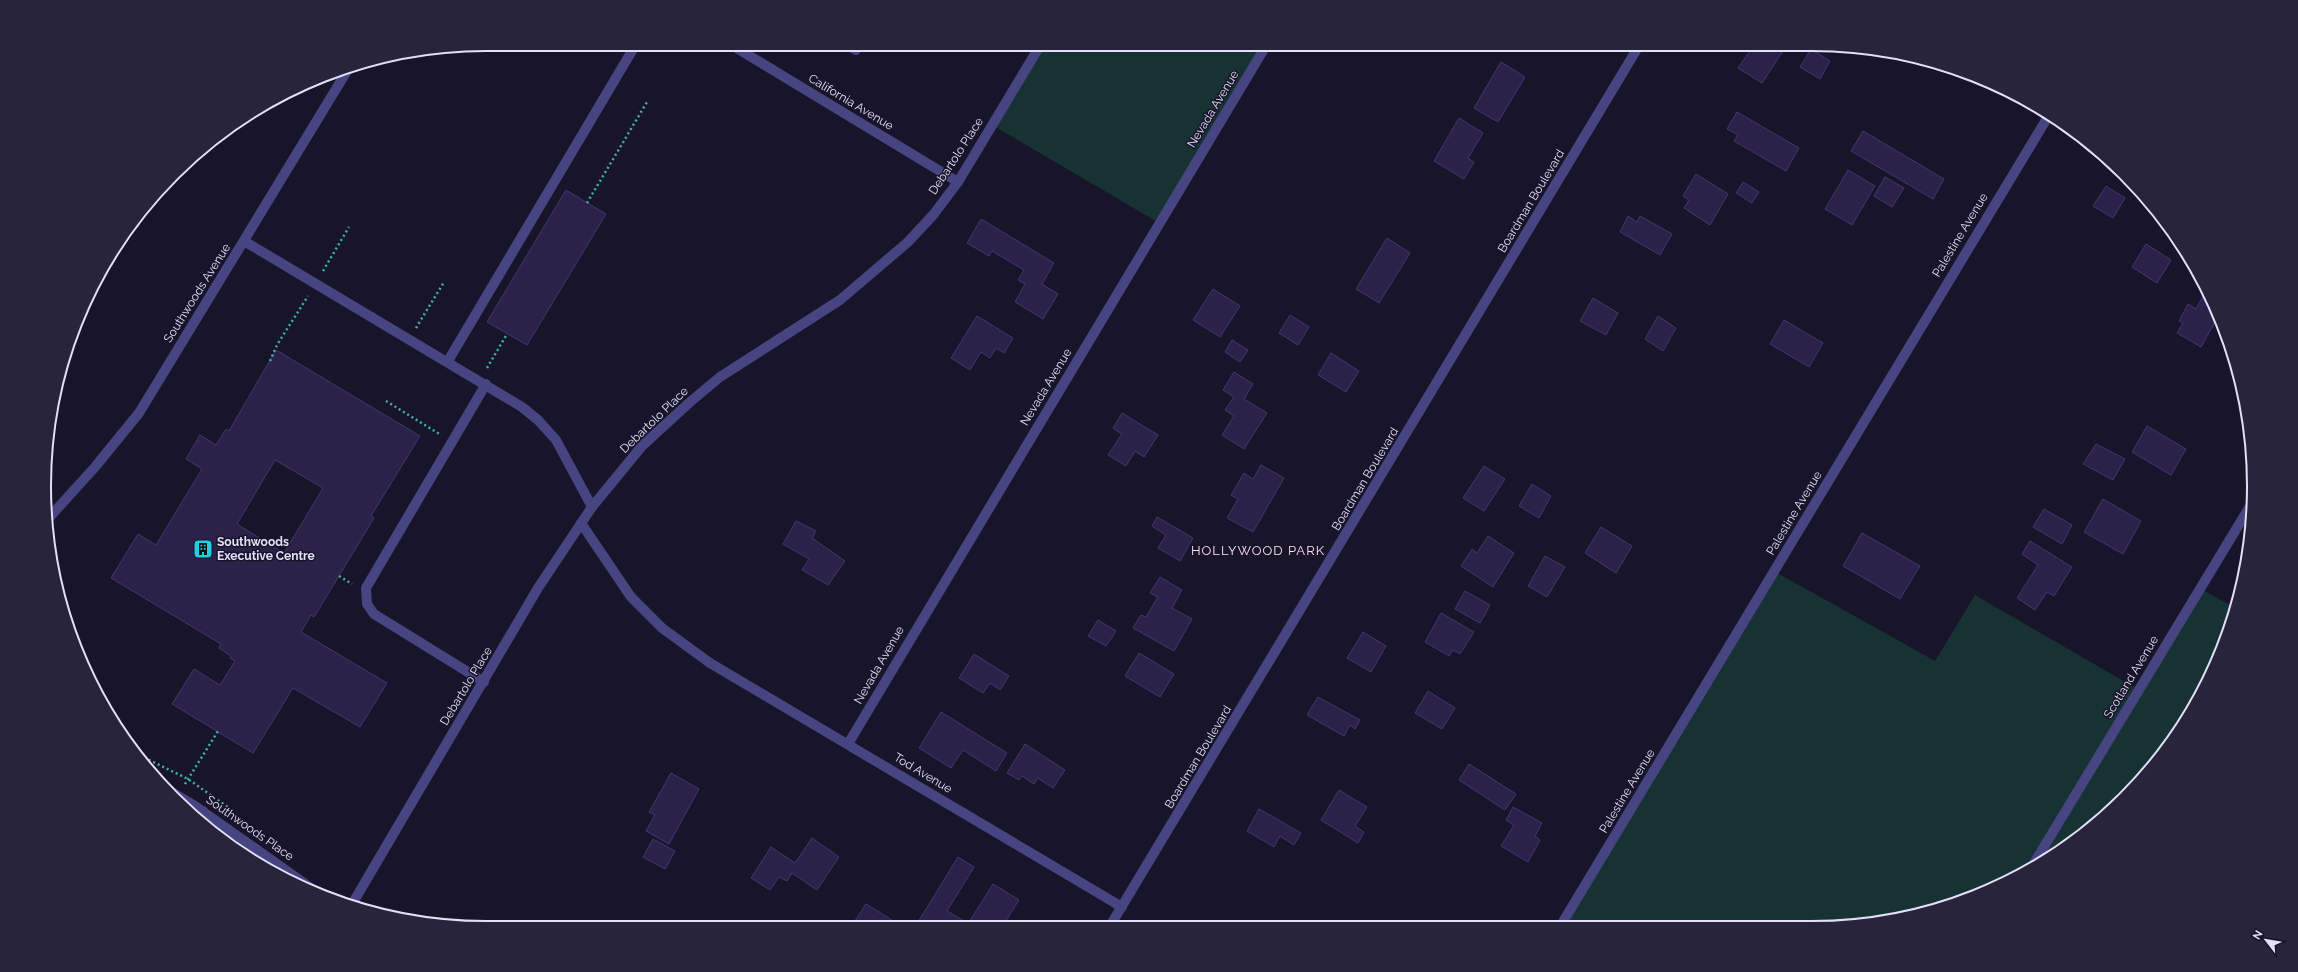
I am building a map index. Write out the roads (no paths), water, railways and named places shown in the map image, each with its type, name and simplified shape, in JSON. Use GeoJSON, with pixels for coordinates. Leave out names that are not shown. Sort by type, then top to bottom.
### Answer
{"type":"FeatureCollection","features":[{"type":"Feature","properties":{"kind":"street"},"geometry":{"type":"LineString","coordinates":[[448,361],[632,51]]}},
{"type":"Feature","properties":{"kind":"street","name":"California Avenue"},"geometry":{"type":"LineString","coordinates":[[742,51],[958,182]]}},
{"type":"Feature","properties":{"kind":"street","name":"Debartolo Place"},"geometry":{"type":"LineString","coordinates":[[354,900],[538,588],[592,507],[642,446],[690,402],[720,377],[857,287],[908,242],[933,215],[958,182],[1037,51]]}},
{"type":"Feature","properties":{"kind":"street","name":"Nevada Avenue"},"geometry":{"type":"LineString","coordinates":[[848,744],[1263,51]]}},
{"type":"Feature","properties":{"kind":"street","name":"Boardman Boulevard"},"geometry":{"type":"LineString","coordinates":[[1113,921],[1636,51]]}},
{"type":"Feature","properties":{"kind":"street","name":"Southwoods Avenue"},"geometry":{"type":"LineString","coordinates":[[52,514],[95,467],[139,413],[345,74]]}},
{"type":"Feature","properties":{"kind":"street","name":"Palestine Avenue"},"geometry":{"type":"LineString","coordinates":[[1564,921],[2046,119]]}},
{"type":"Feature","properties":{"kind":"street"},"geometry":{"type":"LineString","coordinates":[[244,241],[448,361],[522,407],[556,440],[592,507]]}},
{"type":"Feature","properties":{"kind":"street"},"geometry":{"type":"LineString","coordinates":[[484,682],[374,614],[367,604],[366,588],[486,384]]}},
{"type":"Feature","properties":{"kind":"street","name":"Scotland Avenue"},"geometry":{"type":"LineString","coordinates":[[2037,859],[2246,513]]}},
{"type":"Feature","properties":{"kind":"street","name":"Tod Avenue"},"geometry":{"type":"LineString","coordinates":[[581,523],[631,597],[676,640],[710,663],[1122,907]]}},
{"type":"Feature","properties":{"kind":"street","name":"Southwoods Place"},"geometry":{"type":"LineString","coordinates":[[208,820],[287,872]]}},
{"type":"Feature","properties":{"kind":"place","name":"Southwoods Executive Centre"},"geometry":{"type":"Point","coordinates":[203,549]}},
{"type":"Feature","properties":{"kind":"district","name":"HOLLYWOOD PARK"},"geometry":{"type":"Point","coordinates":[1258,550]}}]}
